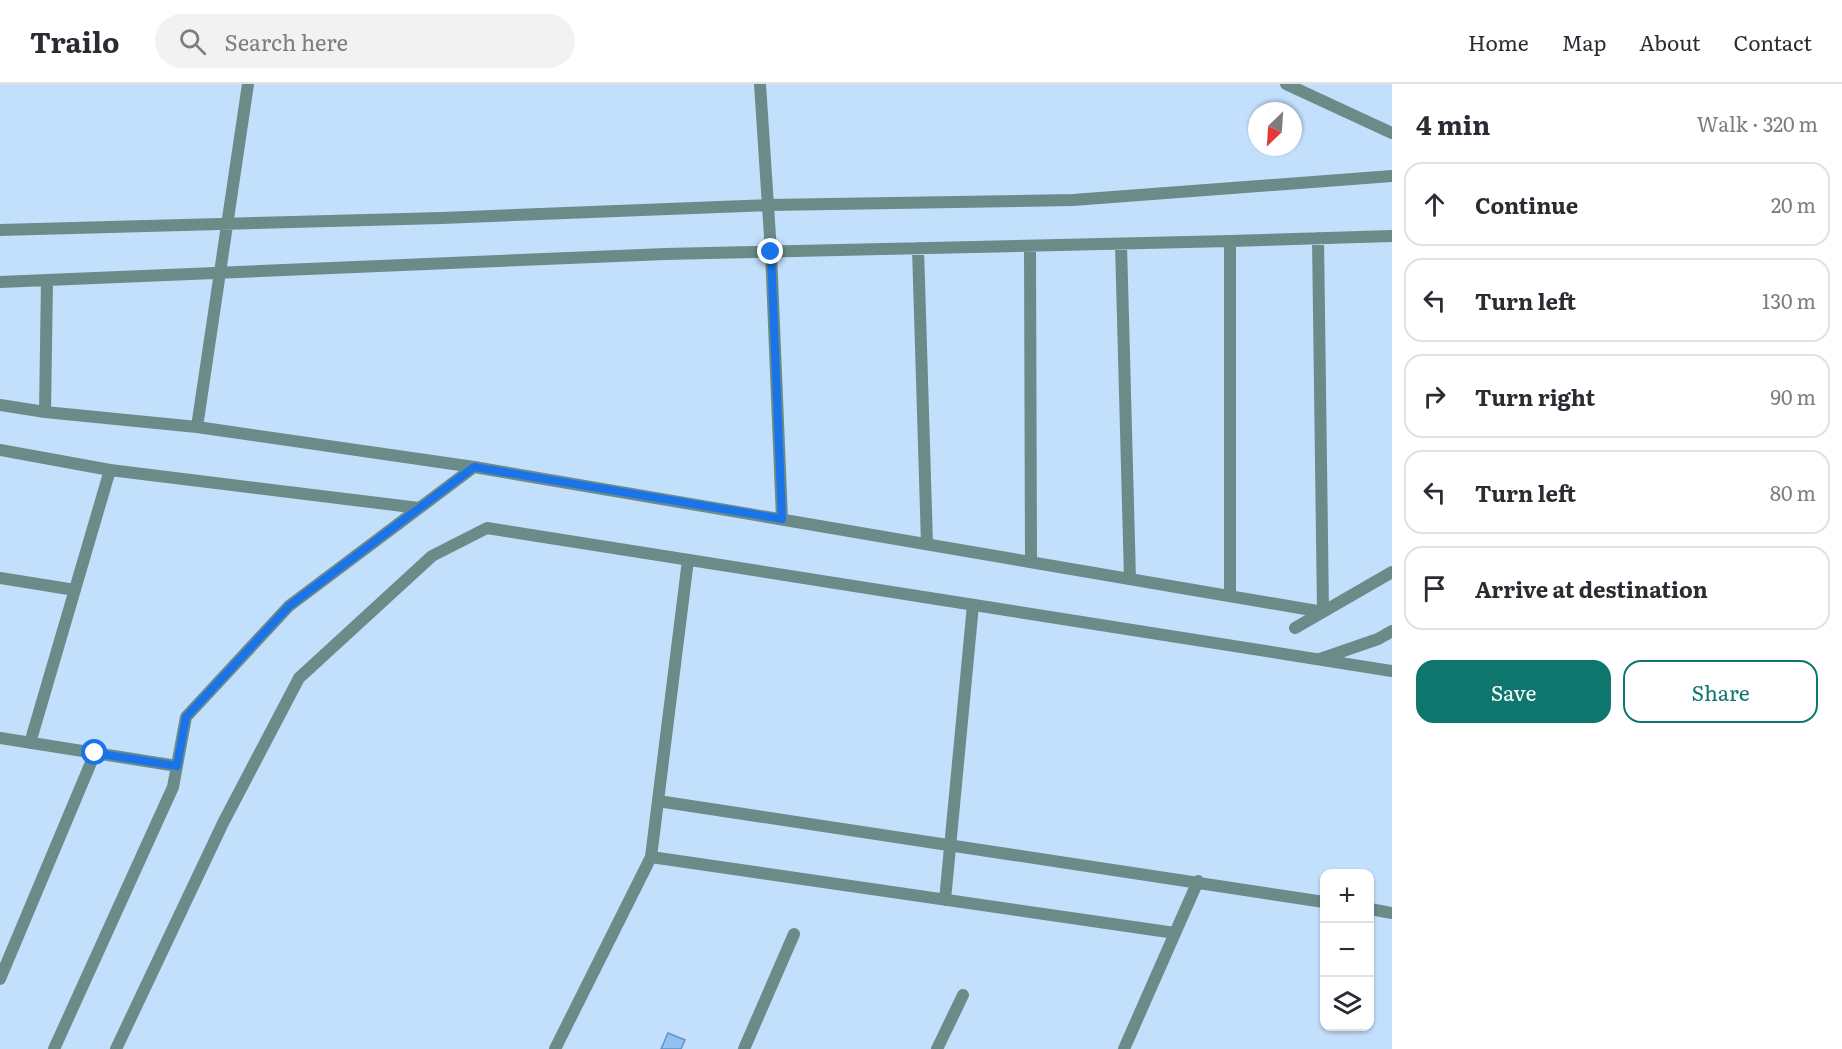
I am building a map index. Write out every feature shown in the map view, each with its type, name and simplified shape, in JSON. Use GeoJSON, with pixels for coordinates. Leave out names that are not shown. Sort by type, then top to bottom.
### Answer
{"type":"FeatureCollection","features":[{"type":"Feature","properties":{"kind":"street"},"geometry":{"type":"LineString","coordinates":[[197,427],[248,84]]}},
{"type":"Feature","properties":{"kind":"street"},"geometry":{"type":"LineString","coordinates":[[760,84],[771,252],[782,519]]}},
{"type":"Feature","properties":{"kind":"street"},"geometry":{"type":"LineString","coordinates":[[1286,84],[1392,133]]}},
{"type":"Feature","properties":{"kind":"street"},"geometry":{"type":"LineString","coordinates":[[0,230],[442,218],[768,205],[1073,200],[1392,176]]}},
{"type":"Feature","properties":{"kind":"street"},"geometry":{"type":"LineString","coordinates":[[0,282],[771,252],[1230,242],[1392,236]]}},
{"type":"Feature","properties":{"kind":"street"},"geometry":{"type":"LineString","coordinates":[[1318,238],[1323,612]]}},
{"type":"Feature","properties":{"kind":"street"},"geometry":{"type":"LineString","coordinates":[[1230,242],[1230,596]]}},
{"type":"Feature","properties":{"kind":"street"},"geometry":{"type":"LineString","coordinates":[[1120,244],[1130,579]]}},
{"type":"Feature","properties":{"kind":"street"},"geometry":{"type":"LineString","coordinates":[[1030,246],[1031,562]]}},
{"type":"Feature","properties":{"kind":"street"},"geometry":{"type":"LineString","coordinates":[[918,248],[927,544]]}},
{"type":"Feature","properties":{"kind":"street"},"geometry":{"type":"LineString","coordinates":[[45,412],[47,280]]}},
{"type":"Feature","properties":{"kind":"street"},"geometry":{"type":"LineString","coordinates":[[0,405],[45,412],[197,427],[474,467],[1323,612]]}},
{"type":"Feature","properties":{"kind":"street"},"geometry":{"type":"LineString","coordinates":[[0,450],[110,470],[419,508]]}},
{"type":"Feature","properties":{"kind":"street"},"geometry":{"type":"LineString","coordinates":[[54,1049],[172,788],[186,717],[289,606],[474,467]]}},
{"type":"Feature","properties":{"kind":"street"},"geometry":{"type":"LineString","coordinates":[[30,743],[110,470]]}},
{"type":"Feature","properties":{"kind":"street"},"geometry":{"type":"LineString","coordinates":[[116,1049],[223,823],[299,678],[432,556],[487,528],[1392,671]]}},
{"type":"Feature","properties":{"kind":"street"},"geometry":{"type":"LineString","coordinates":[[555,1049],[651,857],[688,560]]}},
{"type":"Feature","properties":{"kind":"street"},"geometry":{"type":"LineString","coordinates":[[1295,628],[1392,572]]}},
{"type":"Feature","properties":{"kind":"street"},"geometry":{"type":"LineString","coordinates":[[0,578],[75,590]]}},
{"type":"Feature","properties":{"kind":"street"},"geometry":{"type":"LineString","coordinates":[[945,900],[973,605]]}},
{"type":"Feature","properties":{"kind":"street"},"geometry":{"type":"LineString","coordinates":[[1316,660],[1378,639],[1392,631]]}},
{"type":"Feature","properties":{"kind":"street"},"geometry":{"type":"LineString","coordinates":[[0,738],[177,766]]}},
{"type":"Feature","properties":{"kind":"street"},"geometry":{"type":"LineString","coordinates":[[0,979],[95,753]]}},
{"type":"Feature","properties":{"kind":"street"},"geometry":{"type":"LineString","coordinates":[[658,801],[1198,881],[1320,901]]}},
{"type":"Feature","properties":{"kind":"street"},"geometry":{"type":"LineString","coordinates":[[651,857],[1175,933]]}},
{"type":"Feature","properties":{"kind":"street"},"geometry":{"type":"LineString","coordinates":[[1124,1049],[1198,881]]}},
{"type":"Feature","properties":{"kind":"street"},"geometry":{"type":"LineString","coordinates":[[1374,910],[1392,913]]}},
{"type":"Feature","properties":{"kind":"street"},"geometry":{"type":"LineString","coordinates":[[744,1049],[794,934]]}},
{"type":"Feature","properties":{"kind":"street"},"geometry":{"type":"LineString","coordinates":[[938,1049],[963,995]]}},
{"type":"Feature","properties":{"kind":"building"},"geometry":{"type":"Polygon","coordinates":[[[668,1033],[685,1040],[681,1049],[661,1049],[668,1033]]]}},
{"type":"Feature","properties":{"kind":"route"},"geometry":{"type":"LineString","coordinates":[[95,753],[177,766],[186,717],[289,606],[474,467],[782,519],[771,252]]}}]}
